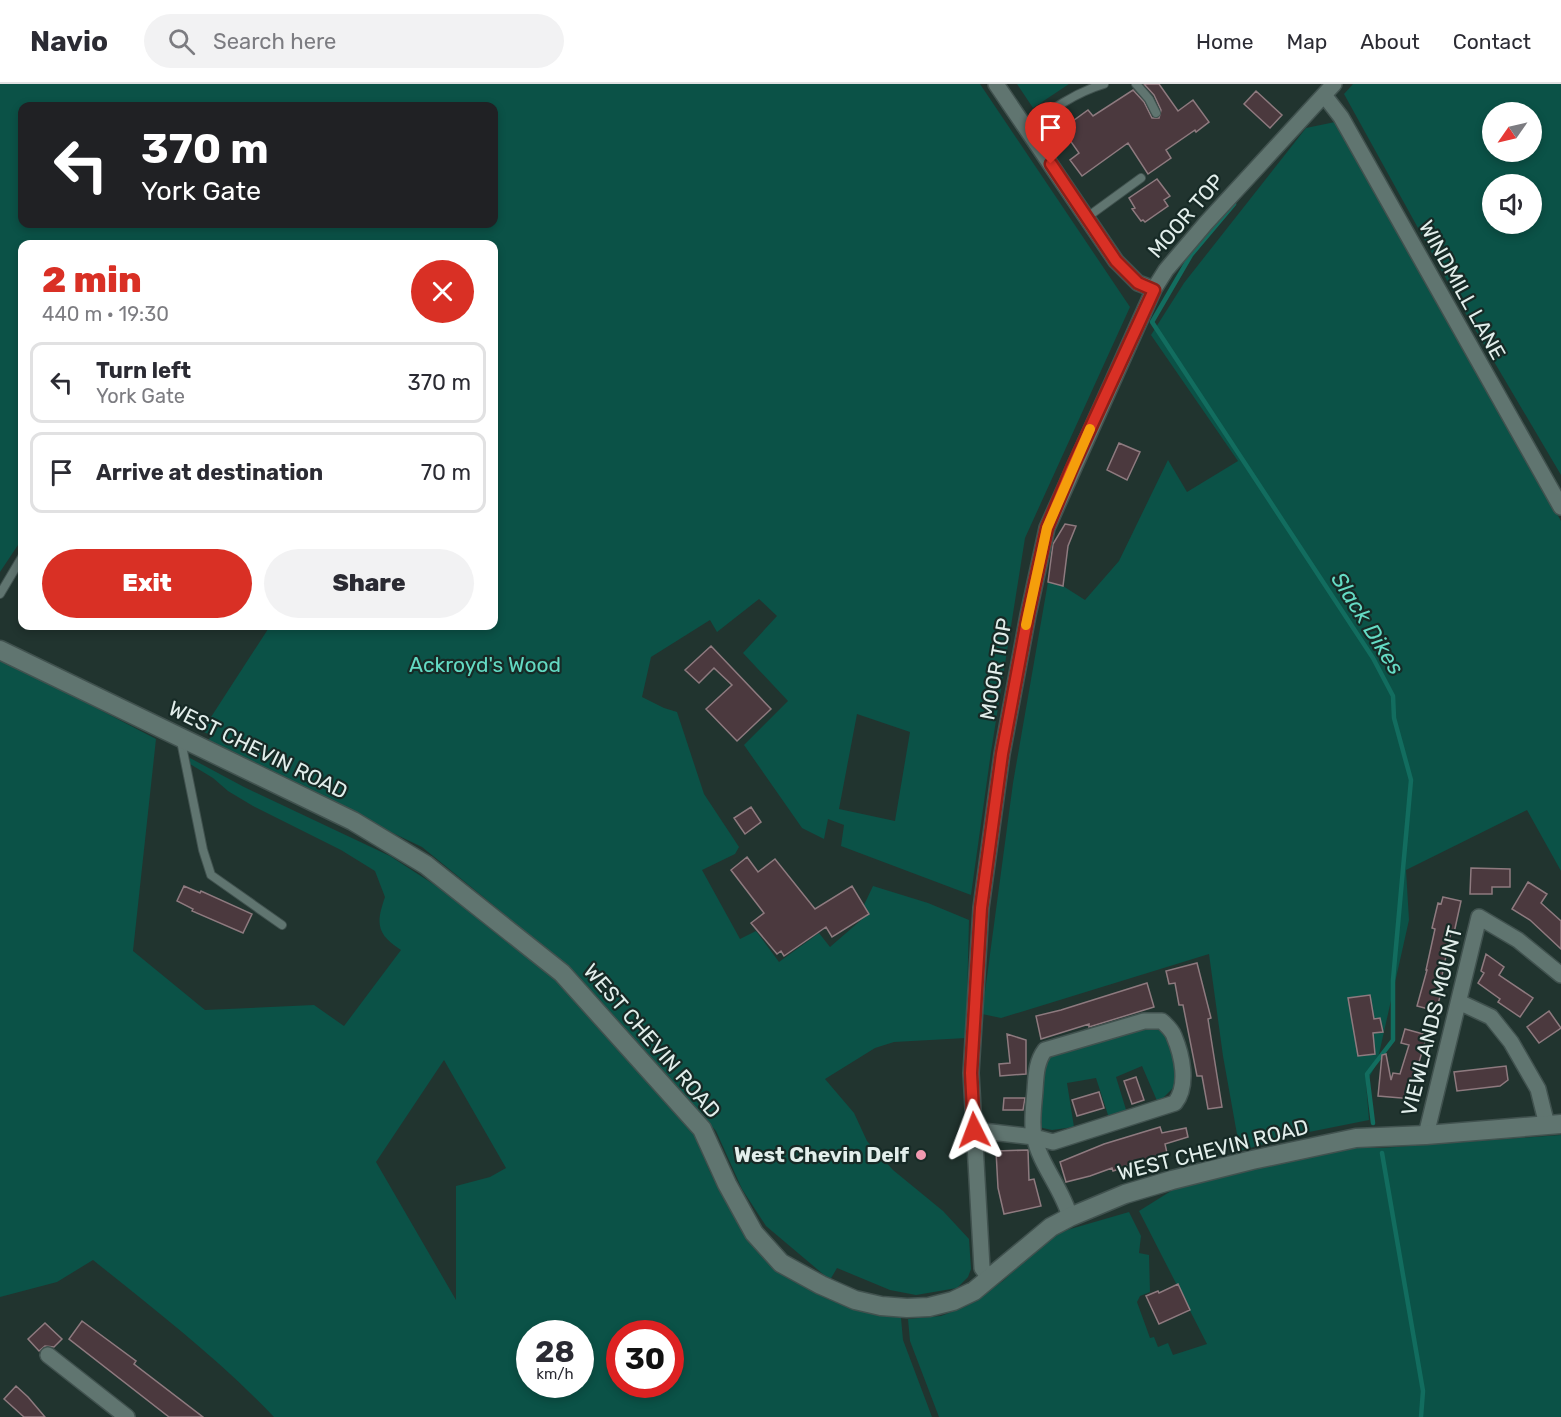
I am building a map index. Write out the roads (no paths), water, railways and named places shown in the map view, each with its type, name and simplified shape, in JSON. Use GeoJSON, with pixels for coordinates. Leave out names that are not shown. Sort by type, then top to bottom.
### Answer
{"type":"FeatureCollection","features":[{"type":"Feature","properties":{"kind":"street"},"geometry":{"type":"LineString","coordinates":[[996,84],[1116,261],[1138,283],[1154,290]]}},
{"type":"Feature","properties":{"kind":"street","name":"MOOR TOP"},"geometry":{"type":"LineString","coordinates":[[989,1278],[982,1268],[971,1073],[981,908],[1002,754],[1047,528],[1072,468],[1154,290],[1166,270],[1329,89]]}},
{"type":"Feature","properties":{"kind":"street","name":"WINDMILL LANE"},"geometry":{"type":"LineString","coordinates":[[1329,89],[1341,117],[1561,507]]}},
{"type":"Feature","properties":{"kind":"street","name":"WEST CHEVIN ROAD"},"geometry":{"type":"LineString","coordinates":[[0,650],[353,821],[426,865],[562,973],[702,1129],[727,1184],[754,1233],[781,1263],[855,1300],[881,1306],[929,1307],[953,1301],[974,1291],[1037,1238],[1070,1217],[1125,1194],[1252,1160],[1356,1138],[1554,1125]]}},
{"type":"Feature","properties":{"kind":"street","name":"VIEWLANDS MOUNT"},"geometry":{"type":"LineString","coordinates":[[1426,1135],[1479,917],[1518,940],[1561,975]]}},
{"type":"Feature","properties":{"kind":"street"},"geometry":{"type":"LineString","coordinates":[[1458,1002],[1491,1017],[1511,1042],[1538,1089],[1554,1125]]}},
{"type":"Feature","properties":{"kind":"street"},"geometry":{"type":"LineString","coordinates":[[974,1130],[1034,1137],[1053,1142],[1175,1102],[1181,1090],[1184,1071],[1174,1034],[1162,1021],[1144,1021],[1045,1050],[1041,1056],[1036,1072],[1034,1137],[1045,1165],[1058,1185],[1070,1217]]}},
{"type":"Feature","properties":{"kind":"street"},"geometry":{"type":"LineString","coordinates":[[48,1355],[127,1417]]}},
{"type":"Feature","properties":{"kind":"lane"},"geometry":{"type":"LineString","coordinates":[[1027,129],[1067,99],[1104,84]]}},
{"type":"Feature","properties":{"kind":"lane"},"geometry":{"type":"LineString","coordinates":[[1136,84],[1149,99],[1156,113]]}},
{"type":"Feature","properties":{"kind":"lane"},"geometry":{"type":"LineString","coordinates":[[1086,218],[1141,178]]}},
{"type":"Feature","properties":{"kind":"lane"},"geometry":{"type":"LineString","coordinates":[[0,594],[18,564]]}},
{"type":"Feature","properties":{"kind":"lane"},"geometry":{"type":"LineString","coordinates":[[180,739],[202,850],[211,875],[282,925]]}},
{"type":"Feature","properties":{"kind":"waterway","name":"Slack Dikes"},"geometry":{"type":"LineString","coordinates":[[1234,204],[1191,255],[1152,322],[1373,658],[1393,696],[1394,718],[1411,780],[1393,980],[1393,1040],[1367,1074],[1373,1123]]}},
{"type":"Feature","properties":{"kind":"waterway"},"geometry":{"type":"LineString","coordinates":[[1382,1153],[1423,1391],[1421,1417]]}},
{"type":"Feature","properties":{"kind":"place","name":"West Chevin Delf"},"geometry":{"type":"Point","coordinates":[921,1155]}},
{"type":"Feature","properties":{"kind":"park label","name":"Ackroyd's Wood"},"geometry":{"type":"Point","coordinates":[485,665]}}]}
